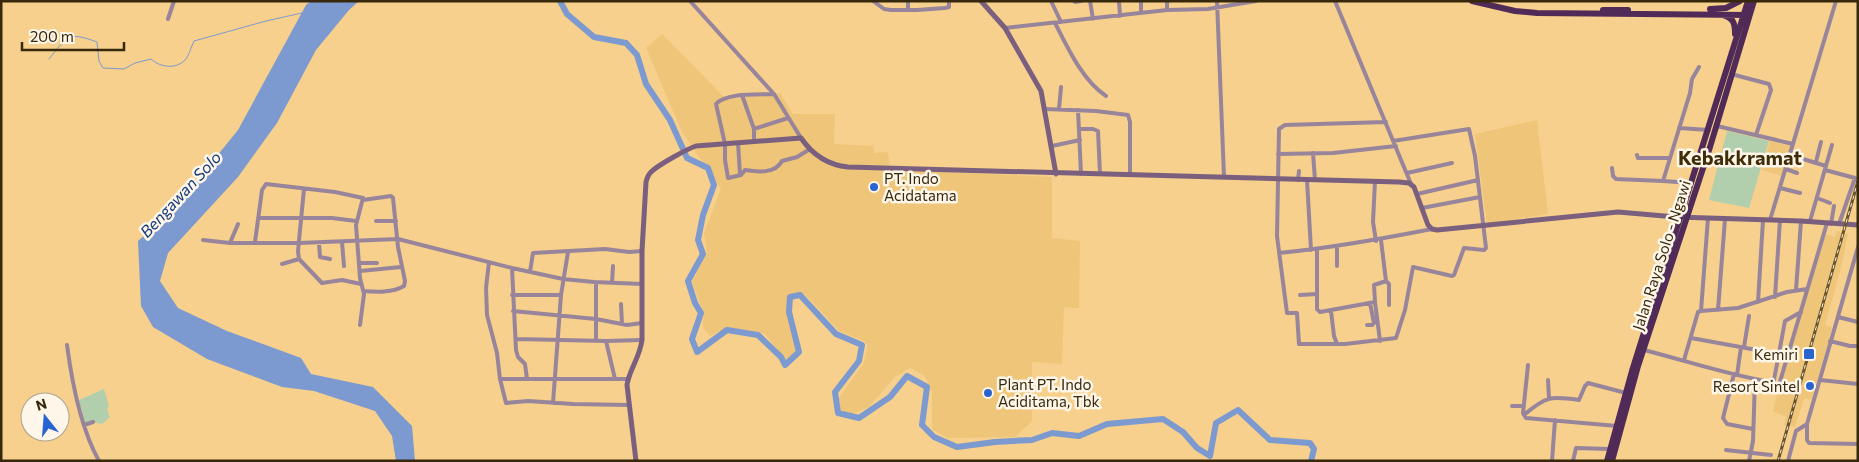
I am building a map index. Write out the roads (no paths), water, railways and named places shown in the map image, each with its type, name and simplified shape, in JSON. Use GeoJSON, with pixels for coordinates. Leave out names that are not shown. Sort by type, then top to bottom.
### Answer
{"type":"FeatureCollection","features":[{"type":"Feature","properties":{"kind":"highway"},"geometry":{"type":"LineString","coordinates":[[1472,1],[1500,8],[1537,13],[1712,12],[1740,1]]}},
{"type":"Feature","properties":{"kind":"highway"},"geometry":{"type":"LineString","coordinates":[[1488,1],[1514,7],[1550,10],[1747,13]]}},
{"type":"Feature","properties":{"kind":"highway","name":"Jalan Raya Solo - Ngawi"},"geometry":{"type":"LineString","coordinates":[[1607,461],[1666,261],[1717,126],[1747,13],[1748,1]]}},
{"type":"Feature","properties":{"kind":"highway","name":"Jalan Raya Solo - Ngawi"},"geometry":{"type":"LineString","coordinates":[[1612,461],[1735,40],[1754,1]]}},
{"type":"Feature","properties":{"kind":"highway"},"geometry":{"type":"LineString","coordinates":[[1712,12],[1731,18],[1734,22],[1735,40]]}},
{"type":"Feature","properties":{"kind":"street"},"geometry":{"type":"LineString","coordinates":[[168,20],[174,1]]}},
{"type":"Feature","properties":{"kind":"street"},"geometry":{"type":"LineString","coordinates":[[690,1],[774,94],[800,138],[821,158],[839,166],[848,168],[1056,174],[1375,181],[1411,184]]}},
{"type":"Feature","properties":{"kind":"street"},"geometry":{"type":"LineString","coordinates":[[873,1],[887,9],[908,10],[945,8],[948,7],[949,1]]}},
{"type":"Feature","properties":{"kind":"street"},"geometry":{"type":"LineString","coordinates":[[908,1],[908,10]]}},
{"type":"Feature","properties":{"kind":"street"},"geometry":{"type":"LineString","coordinates":[[980,1],[1005,28],[1040,88],[1056,174]]}},
{"type":"Feature","properties":{"kind":"street"},"geometry":{"type":"LineString","coordinates":[[1050,1],[1077,64],[1099,91],[1106,96]]}},
{"type":"Feature","properties":{"kind":"street"},"geometry":{"type":"LineString","coordinates":[[1075,2],[1080,1]]}},
{"type":"Feature","properties":{"kind":"street"},"geometry":{"type":"LineString","coordinates":[[1090,1],[1093,19]]}},
{"type":"Feature","properties":{"kind":"street"},"geometry":{"type":"LineString","coordinates":[[1119,1],[1120,16]]}},
{"type":"Feature","properties":{"kind":"street"},"geometry":{"type":"LineString","coordinates":[[1141,1],[1141,13]]}},
{"type":"Feature","properties":{"kind":"street"},"geometry":{"type":"LineString","coordinates":[[1167,1],[1167,10]]}},
{"type":"Feature","properties":{"kind":"street"},"geometry":{"type":"LineString","coordinates":[[1217,1],[1224,177]]}},
{"type":"Feature","properties":{"kind":"street"},"geometry":{"type":"LineString","coordinates":[[1005,28],[1167,10],[1217,7],[1256,1]]}},
{"type":"Feature","properties":{"kind":"street"},"geometry":{"type":"LineString","coordinates":[[1335,1],[1428,225],[1432,229]]}},
{"type":"Feature","properties":{"kind":"street"},"geometry":{"type":"LineString","coordinates":[[1770,220],[1836,1]]}},
{"type":"Feature","properties":{"kind":"street"},"geometry":{"type":"LineString","coordinates":[[1663,181],[1690,93],[1692,79],[1699,67]]}},
{"type":"Feature","properties":{"kind":"street"},"geometry":{"type":"LineString","coordinates":[[1731,74],[1769,84],[1771,90],[1756,135]]}},
{"type":"Feature","properties":{"kind":"street"},"geometry":{"type":"LineString","coordinates":[[1059,109],[1061,87]]}},
{"type":"Feature","properties":{"kind":"street"},"geometry":{"type":"LineString","coordinates":[[774,94],[742,95],[721,99],[716,104],[726,144],[725,160],[728,178],[741,175],[745,170],[757,172],[777,168],[782,161],[797,157],[810,149]]}},
{"type":"Feature","properties":{"kind":"street"},"geometry":{"type":"LineString","coordinates":[[742,95],[754,129],[754,142]]}},
{"type":"Feature","properties":{"kind":"street"},"geometry":{"type":"LineString","coordinates":[[1045,109],[1125,114],[1130,119],[1130,175]]}},
{"type":"Feature","properties":{"kind":"street"},"geometry":{"type":"LineString","coordinates":[[1078,110],[1082,174]]}},
{"type":"Feature","properties":{"kind":"street"},"geometry":{"type":"LineString","coordinates":[[1108,119],[1109,112]]}},
{"type":"Feature","properties":{"kind":"street"},"geometry":{"type":"LineString","coordinates":[[754,129],[788,118]]}},
{"type":"Feature","properties":{"kind":"street"},"geometry":{"type":"LineString","coordinates":[[1386,122],[1282,125],[1279,131],[1276,223],[1279,253],[1287,313],[1297,314],[1298,342],[1302,345],[1380,341],[1396,338],[1405,310],[1413,267],[1449,276],[1454,275],[1464,248],[1486,249],[1478,180],[1469,129],[1394,141]]}},
{"type":"Feature","properties":{"kind":"street"},"geometry":{"type":"LineString","coordinates":[[1717,126],[1793,144]]}},
{"type":"Feature","properties":{"kind":"street"},"geometry":{"type":"LineString","coordinates":[[1678,128],[1709,130]]}},
{"type":"Feature","properties":{"kind":"street"},"geometry":{"type":"LineString","coordinates":[[1079,129],[1098,131],[1100,174]]}},
{"type":"Feature","properties":{"kind":"street"},"geometry":{"type":"LineString","coordinates":[[636,461],[628,405],[628,379],[638,356],[642,340],[642,251],[647,179],[654,170],[696,146],[800,138]]}},
{"type":"Feature","properties":{"kind":"street"},"geometry":{"type":"LineString","coordinates":[[1052,146],[1080,140]]}},
{"type":"Feature","properties":{"kind":"street"},"geometry":{"type":"LineString","coordinates":[[1816,162],[1821,142]]}},
{"type":"Feature","properties":{"kind":"street"},"geometry":{"type":"LineString","coordinates":[[738,143],[741,175]]}},
{"type":"Feature","properties":{"kind":"street"},"geometry":{"type":"LineString","coordinates":[[1810,221],[1832,145]]}},
{"type":"Feature","properties":{"kind":"street"},"geometry":{"type":"LineString","coordinates":[[1278,154],[1333,153],[1396,146]]}},
{"type":"Feature","properties":{"kind":"street"},"geometry":{"type":"LineString","coordinates":[[1313,153],[1315,180]]}},
{"type":"Feature","properties":{"kind":"street"},"geometry":{"type":"LineString","coordinates":[[1637,155],[1638,158],[1669,158]]}},
{"type":"Feature","properties":{"kind":"street"},"geometry":{"type":"LineString","coordinates":[[1790,156],[1816,162],[1826,168],[1855,178],[1840,224]]}},
{"type":"Feature","properties":{"kind":"street"},"geometry":{"type":"LineString","coordinates":[[1407,173],[1452,163]]}},
{"type":"Feature","properties":{"kind":"street"},"geometry":{"type":"LineString","coordinates":[[1612,168],[1613,176],[1616,179],[1692,183]]}},
{"type":"Feature","properties":{"kind":"street"},"geometry":{"type":"LineString","coordinates":[[1786,169],[1797,173]]}},
{"type":"Feature","properties":{"kind":"street"},"geometry":{"type":"LineString","coordinates":[[1298,171],[1298,180]]}},
{"type":"Feature","properties":{"kind":"street"},"geometry":{"type":"LineString","coordinates":[[1307,180],[1311,250]]}},
{"type":"Feature","properties":{"kind":"street"},"geometry":{"type":"LineString","coordinates":[[1416,194],[1478,180]]}},
{"type":"Feature","properties":{"kind":"street"},"geometry":{"type":"LineString","coordinates":[[1375,181],[1373,222],[1379,240],[1386,281],[1389,284],[1389,305]]}},
{"type":"Feature","properties":{"kind":"street"},"geometry":{"type":"LineString","coordinates":[[255,242],[262,190],[266,184],[336,192],[363,198],[362,200]]}},
{"type":"Feature","properties":{"kind":"street"},"geometry":{"type":"LineString","coordinates":[[304,188],[299,259],[322,283],[342,280],[362,284]]}},
{"type":"Feature","properties":{"kind":"street"},"geometry":{"type":"LineString","coordinates":[[1780,188],[1800,193]]}},
{"type":"Feature","properties":{"kind":"street"},"geometry":{"type":"LineString","coordinates":[[362,200],[393,196],[405,281],[402,288],[385,292],[363,290]]}},
{"type":"Feature","properties":{"kind":"street"},"geometry":{"type":"LineString","coordinates":[[1422,208],[1480,197]]}},
{"type":"Feature","properties":{"kind":"street"},"geometry":{"type":"LineString","coordinates":[[1817,198],[1830,202]]}},
{"type":"Feature","properties":{"kind":"street"},"geometry":{"type":"LineString","coordinates":[[360,325],[363,290],[356,221],[362,200]]}},
{"type":"Feature","properties":{"kind":"street"},"geometry":{"type":"LineString","coordinates":[[1780,384],[1807,289],[1834,206]]}},
{"type":"Feature","properties":{"kind":"street"},"geometry":{"type":"LineString","coordinates":[[1279,253],[1317,250],[1432,229],[1618,212],[1858,225]]}},
{"type":"Feature","properties":{"kind":"street"},"geometry":{"type":"LineString","coordinates":[[258,218],[332,218],[356,221]]}},
{"type":"Feature","properties":{"kind":"street"},"geometry":{"type":"LineString","coordinates":[[1684,360],[1698,312],[1701,311],[1708,218]]}},
{"type":"Feature","properties":{"kind":"street"},"geometry":{"type":"LineString","coordinates":[[1718,310],[1725,218]]}},
{"type":"Feature","properties":{"kind":"street"},"geometry":{"type":"LineString","coordinates":[[1758,302],[1763,220]]}},
{"type":"Feature","properties":{"kind":"street"},"geometry":{"type":"LineString","coordinates":[[1775,297],[1780,220]]}},
{"type":"Feature","properties":{"kind":"street"},"geometry":{"type":"LineString","coordinates":[[376,221],[396,221]]}},
{"type":"Feature","properties":{"kind":"street"},"geometry":{"type":"LineString","coordinates":[[1796,290],[1802,221]]}},
{"type":"Feature","properties":{"kind":"street"},"geometry":{"type":"LineString","coordinates":[[230,243],[238,224]]}},
{"type":"Feature","properties":{"kind":"street"},"geometry":{"type":"LineString","coordinates":[[203,240],[230,243],[319,243],[398,240],[563,279],[642,284]]}},
{"type":"Feature","properties":{"kind":"street"},"geometry":{"type":"LineString","coordinates":[[342,242],[344,266]]}},
{"type":"Feature","properties":{"kind":"street"},"geometry":{"type":"LineString","coordinates":[[319,243],[320,257],[330,259]]}},
{"type":"Feature","properties":{"kind":"street"},"geometry":{"type":"LineString","coordinates":[[1337,246],[1337,266]]}},
{"type":"Feature","properties":{"kind":"street"},"geometry":{"type":"LineString","coordinates":[[1858,247],[1808,424],[1807,440],[1809,443],[1858,444]]}},
{"type":"Feature","properties":{"kind":"street"},"geometry":{"type":"LineString","coordinates":[[530,272],[532,254],[605,249],[629,252],[642,251]]}},
{"type":"Feature","properties":{"kind":"street"},"geometry":{"type":"LineString","coordinates":[[1317,250],[1318,311],[1331,311],[1373,303]]}},
{"type":"Feature","properties":{"kind":"street"},"geometry":{"type":"LineString","coordinates":[[553,403],[561,295],[568,252]]}},
{"type":"Feature","properties":{"kind":"street"},"geometry":{"type":"LineString","coordinates":[[282,264],[299,259]]}},
{"type":"Feature","properties":{"kind":"street"},"geometry":{"type":"LineString","coordinates":[[489,262],[486,311],[499,362],[500,379],[506,403],[528,401],[628,405]]}},
{"type":"Feature","properties":{"kind":"street"},"geometry":{"type":"LineString","coordinates":[[359,263],[378,263]]}},
{"type":"Feature","properties":{"kind":"street"},"geometry":{"type":"LineString","coordinates":[[612,283],[613,266]]}},
{"type":"Feature","properties":{"kind":"street"},"geometry":{"type":"LineString","coordinates":[[360,271],[402,267]]}},
{"type":"Feature","properties":{"kind":"street"},"geometry":{"type":"LineString","coordinates":[[512,268],[513,311],[518,357],[525,364],[526,379]]}},
{"type":"Feature","properties":{"kind":"street"},"geometry":{"type":"LineString","coordinates":[[1367,325],[1374,323],[1374,285],[1386,281]]}},
{"type":"Feature","properties":{"kind":"street"},"geometry":{"type":"LineString","coordinates":[[596,282],[596,341]]}},
{"type":"Feature","properties":{"kind":"street"},"geometry":{"type":"LineString","coordinates":[[1701,311],[1738,308],[1796,290],[1807,289]]}},
{"type":"Feature","properties":{"kind":"street"},"geometry":{"type":"LineString","coordinates":[[1300,295],[1317,294]]}},
{"type":"Feature","properties":{"kind":"street"},"geometry":{"type":"LineString","coordinates":[[512,295],[561,295]]}},
{"type":"Feature","properties":{"kind":"street"},"geometry":{"type":"LineString","coordinates":[[1373,303],[1380,341]]}},
{"type":"Feature","properties":{"kind":"street"},"geometry":{"type":"LineString","coordinates":[[621,304],[622,324]]}},
{"type":"Feature","properties":{"kind":"street"},"geometry":{"type":"LineString","coordinates":[[513,311],[596,319],[630,325],[642,323]]}},
{"type":"Feature","properties":{"kind":"street"},"geometry":{"type":"LineString","coordinates":[[1331,311],[1334,336],[1337,344]]}},
{"type":"Feature","properties":{"kind":"street"},"geometry":{"type":"LineString","coordinates":[[1644,350],[1684,360],[1713,370],[1773,382],[1786,321],[1801,312]]}},
{"type":"Feature","properties":{"kind":"street"},"geometry":{"type":"LineString","coordinates":[[1749,316],[1743,347],[1723,418],[1727,424],[1753,429]]}},
{"type":"Feature","properties":{"kind":"street"},"geometry":{"type":"LineString","coordinates":[[1838,317],[1858,322]]}},
{"type":"Feature","properties":{"kind":"street"},"geometry":{"type":"LineString","coordinates":[[1691,338],[1779,354]]}},
{"type":"Feature","properties":{"kind":"street"},"geometry":{"type":"LineString","coordinates":[[516,339],[642,340]]}},
{"type":"Feature","properties":{"kind":"street"},"geometry":{"type":"LineString","coordinates":[[606,341],[615,379]]}},
{"type":"Feature","properties":{"kind":"street"},"geometry":{"type":"LineString","coordinates":[[1830,341],[1858,346]]}},
{"type":"Feature","properties":{"kind":"street"},"geometry":{"type":"LineString","coordinates":[[66,345],[79,407],[90,442],[99,461]]}},
{"type":"Feature","properties":{"kind":"street"},"geometry":{"type":"LineString","coordinates":[[1524,415],[1528,365]]}},
{"type":"Feature","properties":{"kind":"street"},"geometry":{"type":"LineString","coordinates":[[500,379],[628,379]]}},
{"type":"Feature","properties":{"kind":"street"},"geometry":{"type":"LineString","coordinates":[[1749,461],[1753,429],[1755,379]]}},
{"type":"Feature","properties":{"kind":"street"},"geometry":{"type":"LineString","coordinates":[[1548,380],[1549,398]]}},
{"type":"Feature","properties":{"kind":"street"},"geometry":{"type":"LineString","coordinates":[[1820,380],[1858,384]]}},
{"type":"Feature","properties":{"kind":"street"},"geometry":{"type":"LineString","coordinates":[[1524,415],[1539,402],[1549,398],[1579,400],[1588,383],[1626,393]]}},
{"type":"Feature","properties":{"kind":"street"},"geometry":{"type":"LineString","coordinates":[[1512,406],[1524,406]]}},
{"type":"Feature","properties":{"kind":"street"},"geometry":{"type":"LineString","coordinates":[[1524,415],[1529,419],[1617,426]]}},
{"type":"Feature","properties":{"kind":"street"},"geometry":{"type":"LineString","coordinates":[[1552,461],[1554,420]]}},
{"type":"Feature","properties":{"kind":"street"},"geometry":{"type":"LineString","coordinates":[[84,424],[93,422]]}},
{"type":"Feature","properties":{"kind":"street"},"geometry":{"type":"LineString","coordinates":[[1788,461],[1796,431],[1808,424]]}},
{"type":"Feature","properties":{"kind":"street"},"geometry":{"type":"LineString","coordinates":[[1573,461],[1576,448],[1610,449]]}},
{"type":"Feature","properties":{"kind":"street"},"geometry":{"type":"LineString","coordinates":[[1726,450],[1771,455]]}},
{"type":"Feature","properties":{"kind":"water"},"geometry":{"type":"Polygon","coordinates":[[[311,1],[359,1],[349,10],[316,50],[277,123],[238,177],[168,253],[160,281],[178,308],[227,331],[301,358],[311,374],[373,387],[412,426],[415,461],[396,461],[392,436],[375,411],[314,391],[282,387],[207,359],[153,327],[141,306],[138,241],[173,210],[238,130],[306,5],[311,1]]]}},
{"type":"Feature","properties":{"kind":"waterway"},"geometry":{"type":"LineString","coordinates":[[560,1],[567,14],[594,37],[626,43],[637,55],[646,84],[670,120],[687,158],[708,168],[714,185],[703,215],[698,240],[703,254],[688,281],[695,303],[701,313],[692,339],[697,352],[727,330],[758,335],[781,357],[785,365],[799,352],[789,312],[790,297],[800,295],[836,334],[862,345],[859,361],[835,392],[838,413],[859,418],[890,397],[907,376],[927,387],[922,425],[934,437],[957,447],[1032,440],[1052,433],[1079,436],[1107,424],[1163,419],[1183,432],[1197,448],[1210,456],[1216,423],[1238,410],[1270,440],[1310,443],[1314,449],[1311,461]]}},
{"type":"Feature","properties":{"kind":"waterway"},"geometry":{"type":"LineString","coordinates":[[49,59],[60,45],[74,36],[97,42],[99,61],[103,68],[124,69],[135,63],[151,59],[159,64],[172,66],[185,60],[194,41],[302,13]]}},
{"type":"Feature","properties":{"kind":"railway"},"geometry":{"type":"LineString","coordinates":[[1778,461],[1858,181]]}},
{"type":"Feature","properties":{"kind":"place","name":"PT. Indo Acidatama"},"geometry":{"type":"Point","coordinates":[874,187]}},
{"type":"Feature","properties":{"kind":"place","name":"Kemiri"},"geometry":{"type":"Point","coordinates":[1809,354]}},
{"type":"Feature","properties":{"kind":"place","name":"Resort Sintel"},"geometry":{"type":"Point","coordinates":[1810,386]}},
{"type":"Feature","properties":{"kind":"place","name":"Plant PT. Indo Aciditama, Tbk"},"geometry":{"type":"Point","coordinates":[988,393]}},
{"type":"Feature","properties":{"kind":"district","name":"Kebakkramat"},"geometry":{"type":"Point","coordinates":[1740,157]}},
{"type":"Feature","properties":{"kind":"water label","name":"Bengawan Solo"},"geometry":{"type":"Point","coordinates":[180,194]}}]}
